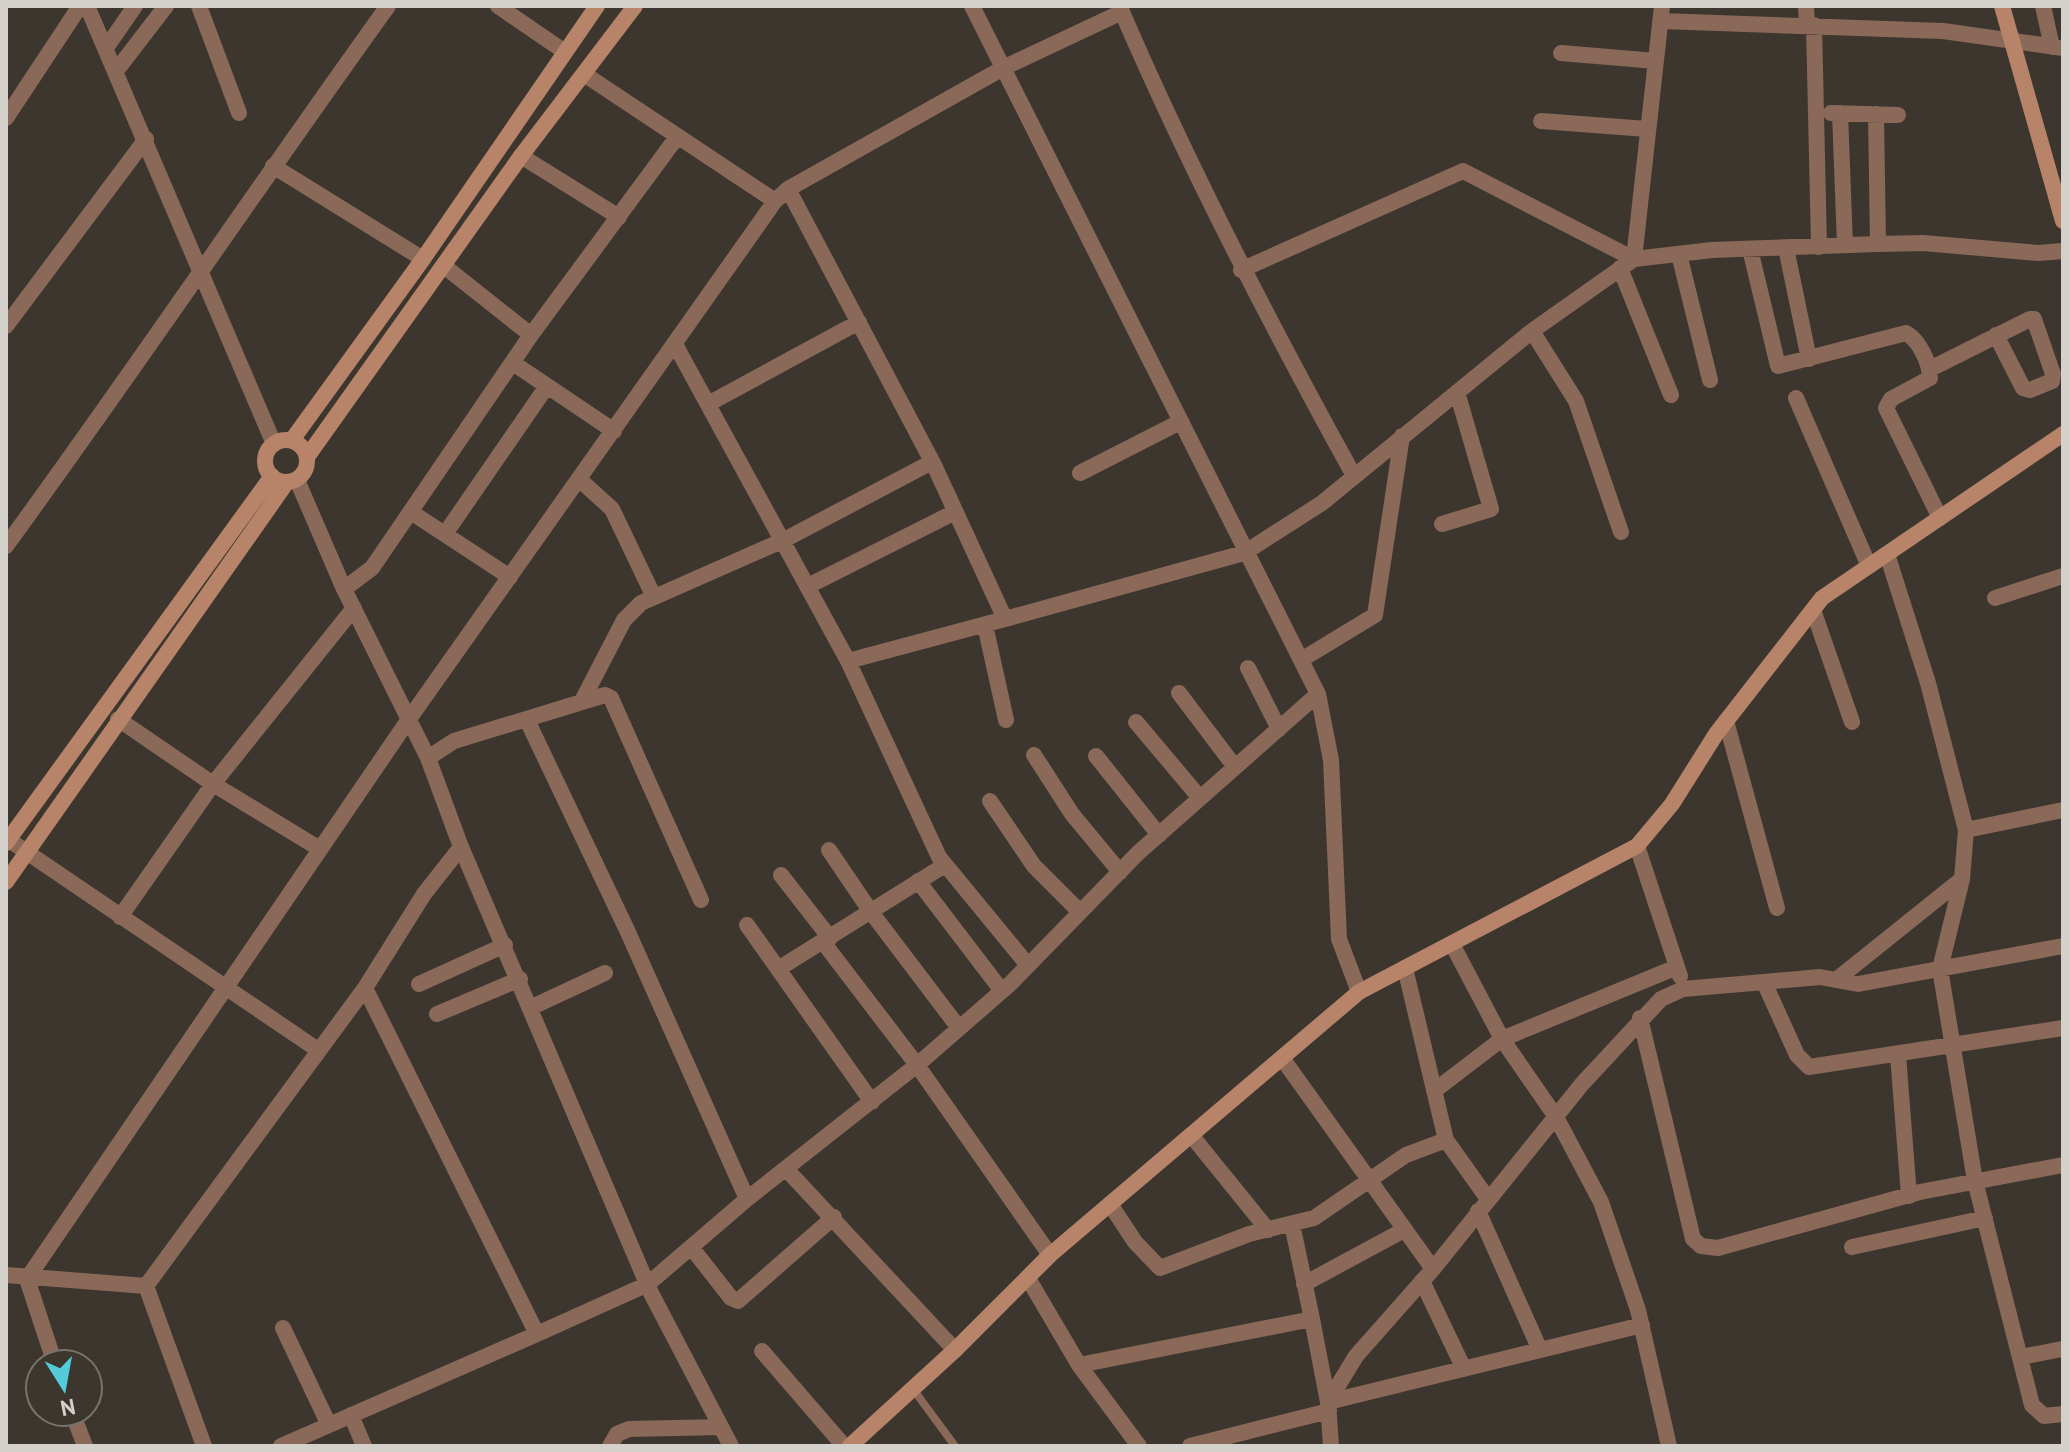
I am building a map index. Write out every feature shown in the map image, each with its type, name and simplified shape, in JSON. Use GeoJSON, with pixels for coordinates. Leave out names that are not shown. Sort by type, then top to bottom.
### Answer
{"type":"FeatureCollection","features":[{"type":"Feature","properties":{"kind":"street"},"geometry":{"type":"LineString","coordinates":[[6,118],[80,6]]}},
{"type":"Feature","properties":{"kind":"street"},"geometry":{"type":"LineString","coordinates":[[87,6],[274,444]]}},
{"type":"Feature","properties":{"kind":"street"},"geometry":{"type":"LineString","coordinates":[[106,48],[135,6]]}},
{"type":"Feature","properties":{"kind":"street"},"geometry":{"type":"LineString","coordinates":[[116,71],[166,6]]}},
{"type":"Feature","properties":{"kind":"street"},"geometry":{"type":"LineString","coordinates":[[199,6],[239,113]]}},
{"type":"Feature","properties":{"kind":"street"},"geometry":{"type":"LineString","coordinates":[[6,546],[203,273],[273,166],[388,6]]}},
{"type":"Feature","properties":{"kind":"street"},"geometry":{"type":"LineString","coordinates":[[498,6],[565,52]]}},
{"type":"Feature","properties":{"kind":"street"},"geometry":{"type":"LineString","coordinates":[[597,6],[423,259],[292,440],[274,444],[265,456],[285,479],[354,608],[428,758],[461,847],[648,1284],[731,1446]]}},
{"type":"Feature","properties":{"kind":"street"},"geometry":{"type":"LineString","coordinates":[[307,457],[521,156],[635,6]]}},
{"type":"Feature","properties":{"kind":"street"},"geometry":{"type":"LineString","coordinates":[[972,6],[1244,553],[1318,694],[1331,760],[1339,939],[1359,992]]}},
{"type":"Feature","properties":{"kind":"street"},"geometry":{"type":"LineString","coordinates":[[1806,6],[1811,25],[1816,112],[1819,247]]}},
{"type":"Feature","properties":{"kind":"street"},"geometry":{"type":"LineString","coordinates":[[2002,6],[2063,221]]}},
{"type":"Feature","properties":{"kind":"street"},"geometry":{"type":"LineString","coordinates":[[1671,395],[1627,264],[1661,14],[1943,31],[2058,47],[2043,6]]}},
{"type":"Feature","properties":{"kind":"street"},"geometry":{"type":"LineString","coordinates":[[27,1279],[409,719],[676,346],[775,201],[788,189],[1005,67],[1122,12],[1177,141],[1241,270],[1354,476]]}},
{"type":"Feature","properties":{"kind":"street"},"geometry":{"type":"LineString","coordinates":[[583,26],[608,42]]}},
{"type":"Feature","properties":{"kind":"street"},"geometry":{"type":"LineString","coordinates":[[1561,53],[1656,61]]}},
{"type":"Feature","properties":{"kind":"street"},"geometry":{"type":"LineString","coordinates":[[584,74],[775,201]]}},
{"type":"Feature","properties":{"kind":"street"},"geometry":{"type":"LineString","coordinates":[[1816,112],[1898,115]]}},
{"type":"Feature","properties":{"kind":"street"},"geometry":{"type":"LineString","coordinates":[[1840,113],[1845,245]]}},
{"type":"Feature","properties":{"kind":"street"},"geometry":{"type":"LineString","coordinates":[[1876,114],[1878,244]]}},
{"type":"Feature","properties":{"kind":"street"},"geometry":{"type":"LineString","coordinates":[[1541,121],[1647,129]]}},
{"type":"Feature","properties":{"kind":"street"},"geometry":{"type":"LineString","coordinates":[[344,589],[372,568],[531,335],[677,137]]}},
{"type":"Feature","properties":{"kind":"street"},"geometry":{"type":"LineString","coordinates":[[6,326],[11,307],[146,139]]}},
{"type":"Feature","properties":{"kind":"street"},"geometry":{"type":"LineString","coordinates":[[521,156],[619,217]]}},
{"type":"Feature","properties":{"kind":"street"},"geometry":{"type":"LineString","coordinates":[[273,166],[423,259]]}},
{"type":"Feature","properties":{"kind":"street"},"geometry":{"type":"LineString","coordinates":[[1241,270],[1463,171],[1627,264]]}},
{"type":"Feature","properties":{"kind":"street"},"geometry":{"type":"LineString","coordinates":[[788,189],[932,462],[1005,619]]}},
{"type":"Feature","properties":{"kind":"street"},"geometry":{"type":"LineString","coordinates":[[848,661],[1244,553],[1322,503],[1532,331],[1627,264],[1679,254],[1878,244],[1923,243],[2038,253],[2063,251]]}},
{"type":"Feature","properties":{"kind":"street"},"geometry":{"type":"LineString","coordinates":[[1786,248],[1809,359]]}},
{"type":"Feature","properties":{"kind":"street"},"geometry":{"type":"LineString","coordinates":[[1750,249],[1774,361],[1782,367],[1906,333],[1916,341],[1930,369],[1927,381],[1891,399],[1886,408],[1940,518]]}},
{"type":"Feature","properties":{"kind":"street"},"geometry":{"type":"LineString","coordinates":[[1679,254],[1710,380]]}},
{"type":"Feature","properties":{"kind":"street"},"geometry":{"type":"LineString","coordinates":[[444,266],[531,335]]}},
{"type":"Feature","properties":{"kind":"street"},"geometry":{"type":"LineString","coordinates":[[708,404],[859,322]]}},
{"type":"Feature","properties":{"kind":"street"},"geometry":{"type":"LineString","coordinates":[[1532,331],[1576,401],[1621,532]]}},
{"type":"Feature","properties":{"kind":"street"},"geometry":{"type":"LineString","coordinates":[[1930,369],[1996,335]]}},
{"type":"Feature","properties":{"kind":"street"},"geometry":{"type":"LineString","coordinates":[[676,346],[848,661],[945,865],[1027,964]]}},
{"type":"Feature","properties":{"kind":"street"},"geometry":{"type":"LineString","coordinates":[[513,363],[614,431]]}},
{"type":"Feature","properties":{"kind":"street"},"geometry":{"type":"LineString","coordinates":[[445,534],[547,386]]}},
{"type":"Feature","properties":{"kind":"street"},"geometry":{"type":"LineString","coordinates":[[1442,524],[1491,509],[1457,392]]}},
{"type":"Feature","properties":{"kind":"street"},"geometry":{"type":"LineString","coordinates":[[1796,398],[1869,566]]}},
{"type":"Feature","properties":{"kind":"street"},"geometry":{"type":"LineString","coordinates":[[1080,473],[1180,422]]}},
{"type":"Feature","properties":{"kind":"street"},"geometry":{"type":"LineString","coordinates":[[850,1446],[1029,1280],[1050,1255],[1359,992],[1637,846],[1672,804],[1726,721],[1822,598],[2063,434]]}},
{"type":"Feature","properties":{"kind":"street"},"geometry":{"type":"LineString","coordinates":[[1301,660],[1375,615],[1402,436]]}},
{"type":"Feature","properties":{"kind":"street"},"geometry":{"type":"LineString","coordinates":[[292,440],[305,450],[306,470],[285,479],[7,840],[318,1050]]}},
{"type":"Feature","properties":{"kind":"street"},"geometry":{"type":"LineString","coordinates":[[582,701],[631,610],[784,540],[932,462]]}},
{"type":"Feature","properties":{"kind":"street"},"geometry":{"type":"LineString","coordinates":[[6,882],[285,479]]}},
{"type":"Feature","properties":{"kind":"street"},"geometry":{"type":"LineString","coordinates":[[580,480],[612,509],[654,597]]}},
{"type":"Feature","properties":{"kind":"street"},"geometry":{"type":"LineString","coordinates":[[411,512],[510,577]]}},
{"type":"Feature","properties":{"kind":"street"},"geometry":{"type":"LineString","coordinates":[[808,586],[955,512]]}},
{"type":"Feature","properties":{"kind":"street"},"geometry":{"type":"LineString","coordinates":[[1887,554],[1928,683],[1966,830],[1962,879],[1940,969],[1975,1181],[2036,1412],[2044,1416],[2063,1414]]}},
{"type":"Feature","properties":{"kind":"street"},"geometry":{"type":"LineString","coordinates":[[1995,598],[2063,576]]}},
{"type":"Feature","properties":{"kind":"street"},"geometry":{"type":"LineString","coordinates":[[120,917],[213,784],[354,608]]}},
{"type":"Feature","properties":{"kind":"street"},"geometry":{"type":"LineString","coordinates":[[1813,610],[1852,722]]}},
{"type":"Feature","properties":{"kind":"street"},"geometry":{"type":"LineString","coordinates":[[985,625],[1006,720]]}},
{"type":"Feature","properties":{"kind":"street"},"geometry":{"type":"LineString","coordinates":[[1248,668],[1279,729]]}},
{"type":"Feature","properties":{"kind":"street"},"geometry":{"type":"LineString","coordinates":[[1179,693],[1235,767]]}},
{"type":"Feature","properties":{"kind":"street"},"geometry":{"type":"LineString","coordinates":[[281,1446],[648,1284],[747,1199],[917,1065],[1002,991],[1159,835],[1318,694]]}},
{"type":"Feature","properties":{"kind":"street"},"geometry":{"type":"LineString","coordinates":[[428,758],[454,741],[599,695],[611,698],[701,900]]}},
{"type":"Feature","properties":{"kind":"street"},"geometry":{"type":"LineString","coordinates":[[118,719],[213,784],[320,849]]}},
{"type":"Feature","properties":{"kind":"street"},"geometry":{"type":"LineString","coordinates":[[527,720],[627,930],[747,1199]]}},
{"type":"Feature","properties":{"kind":"street"},"geometry":{"type":"LineString","coordinates":[[1726,721],[1777,908]]}},
{"type":"Feature","properties":{"kind":"street"},"geometry":{"type":"LineString","coordinates":[[1136,722],[1200,798]]}},
{"type":"Feature","properties":{"kind":"street"},"geometry":{"type":"LineString","coordinates":[[1034,755],[1072,814],[1120,872]]}},
{"type":"Feature","properties":{"kind":"street"},"geometry":{"type":"LineString","coordinates":[[1096,756],[1159,835]]}},
{"type":"Feature","properties":{"kind":"street"},"geometry":{"type":"LineString","coordinates":[[990,801],[1034,866],[1080,912]]}},
{"type":"Feature","properties":{"kind":"street"},"geometry":{"type":"LineString","coordinates":[[1966,830],[2063,810]]}},
{"type":"Feature","properties":{"kind":"street"},"geometry":{"type":"LineString","coordinates":[[1637,846],[1683,989]]}},
{"type":"Feature","properties":{"kind":"street"},"geometry":{"type":"LineString","coordinates":[[146,1286],[365,988],[424,894],[461,847]]}},
{"type":"Feature","properties":{"kind":"street"},"geometry":{"type":"LineString","coordinates":[[829,850],[871,912],[959,1028]]}},
{"type":"Feature","properties":{"kind":"street"},"geometry":{"type":"LineString","coordinates":[[778,969],[945,865]]}},
{"type":"Feature","properties":{"kind":"street"},"geometry":{"type":"LineString","coordinates":[[781,875],[1050,1255]]}},
{"type":"Feature","properties":{"kind":"street"},"geometry":{"type":"LineString","coordinates":[[1836,980],[1962,879]]}},
{"type":"Feature","properties":{"kind":"street"},"geometry":{"type":"LineString","coordinates":[[918,881],[1002,991]]}},
{"type":"Feature","properties":{"kind":"street"},"geometry":{"type":"LineString","coordinates":[[747,925],[872,1102]]}},
{"type":"Feature","properties":{"kind":"street"},"geometry":{"type":"LineString","coordinates":[[1452,944],[1502,1039],[1556,1117],[1601,1202],[1642,1325],[1669,1446]]}},
{"type":"Feature","properties":{"kind":"street"},"geometry":{"type":"LineString","coordinates":[[419,984],[505,945]]}},
{"type":"Feature","properties":{"kind":"street"},"geometry":{"type":"LineString","coordinates":[[1328,1406],[1356,1356],[1428,1275],[1640,1018],[1661,999],[1683,989],[1820,977],[1858,984],[2063,946]]}},
{"type":"Feature","properties":{"kind":"street"},"geometry":{"type":"LineString","coordinates":[[1434,1091],[1502,1039],[1677,967]]}},
{"type":"Feature","properties":{"kind":"street"},"geometry":{"type":"LineString","coordinates":[[1405,968],[1446,1140],[1483,1205],[1540,1350]]}},
{"type":"Feature","properties":{"kind":"street"},"geometry":{"type":"LineString","coordinates":[[532,1007],[605,973]]}},
{"type":"Feature","properties":{"kind":"street"},"geometry":{"type":"LineString","coordinates":[[437,1014],[520,979]]}},
{"type":"Feature","properties":{"kind":"street"},"geometry":{"type":"LineString","coordinates":[[1764,982],[1797,1055],[1809,1067],[2063,1028]]}},
{"type":"Feature","properties":{"kind":"street"},"geometry":{"type":"LineString","coordinates":[[365,988],[537,1334]]}},
{"type":"Feature","properties":{"kind":"street"},"geometry":{"type":"LineString","coordinates":[[1640,1018],[1693,1239],[1701,1246],[1718,1248],[1909,1196],[2063,1165]]}},
{"type":"Feature","properties":{"kind":"street"},"geometry":{"type":"LineString","coordinates":[[1898,1055],[1909,1196]]}},
{"type":"Feature","properties":{"kind":"street"},"geometry":{"type":"LineString","coordinates":[[1282,1058],[1404,1230],[1428,1275],[1464,1369]]}},
{"type":"Feature","properties":{"kind":"street"},"geometry":{"type":"LineString","coordinates":[[1191,1135],[1268,1230]]}},
{"type":"Feature","properties":{"kind":"street"},"geometry":{"type":"LineString","coordinates":[[1110,1204],[1135,1242],[1160,1268],[1268,1230],[1314,1218],[1406,1155],[1446,1140]]}},
{"type":"Feature","properties":{"kind":"street"},"geometry":{"type":"LineString","coordinates":[[787,1170],[955,1350]]}},
{"type":"Feature","properties":{"kind":"street"},"geometry":{"type":"LineString","coordinates":[[691,1247],[731,1298],[738,1301],[834,1217]]}},
{"type":"Feature","properties":{"kind":"street"},"geometry":{"type":"LineString","coordinates":[[1852,1247],[1985,1218]]}},
{"type":"Feature","properties":{"kind":"street"},"geometry":{"type":"LineString","coordinates":[[1292,1224],[1328,1406],[1331,1446]]}},
{"type":"Feature","properties":{"kind":"street"},"geometry":{"type":"LineString","coordinates":[[1304,1284],[1404,1230]]}},
{"type":"Feature","properties":{"kind":"street"},"geometry":{"type":"LineString","coordinates":[[6,1275],[146,1286]]}},
{"type":"Feature","properties":{"kind":"street"},"geometry":{"type":"LineString","coordinates":[[27,1279],[50,1348]]}},
{"type":"Feature","properties":{"kind":"street"},"geometry":{"type":"LineString","coordinates":[[1029,1280],[1079,1365],[1139,1446]]}},
{"type":"Feature","properties":{"kind":"street"},"geometry":{"type":"LineString","coordinates":[[146,1286],[204,1446]]}},
{"type":"Feature","properties":{"kind":"street"},"geometry":{"type":"LineString","coordinates":[[1079,1365],[1312,1319]]}},
{"type":"Feature","properties":{"kind":"street"},"geometry":{"type":"LineString","coordinates":[[1190,1446],[1464,1369],[1642,1325]]}},
{"type":"Feature","properties":{"kind":"street"},"geometry":{"type":"LineString","coordinates":[[283,1328],[329,1425]]}},
{"type":"Feature","properties":{"kind":"street"},"geometry":{"type":"LineString","coordinates":[[2021,1357],[2063,1347],[2063,1356]]}},
{"type":"Feature","properties":{"kind":"street"},"geometry":{"type":"LineString","coordinates":[[762,1351],[844,1446]]}},
{"type":"Feature","properties":{"kind":"street"},"geometry":{"type":"LineString","coordinates":[[351,1415],[364,1446]]}},
{"type":"Feature","properties":{"kind":"street"},"geometry":{"type":"LineString","coordinates":[[610,1446],[617,1434],[629,1429],[721,1427]]}},
{"type":"Feature","properties":{"kind":"lane"},"geometry":{"type":"LineString","coordinates":[[912,1388],[955,1446]]}}]}
